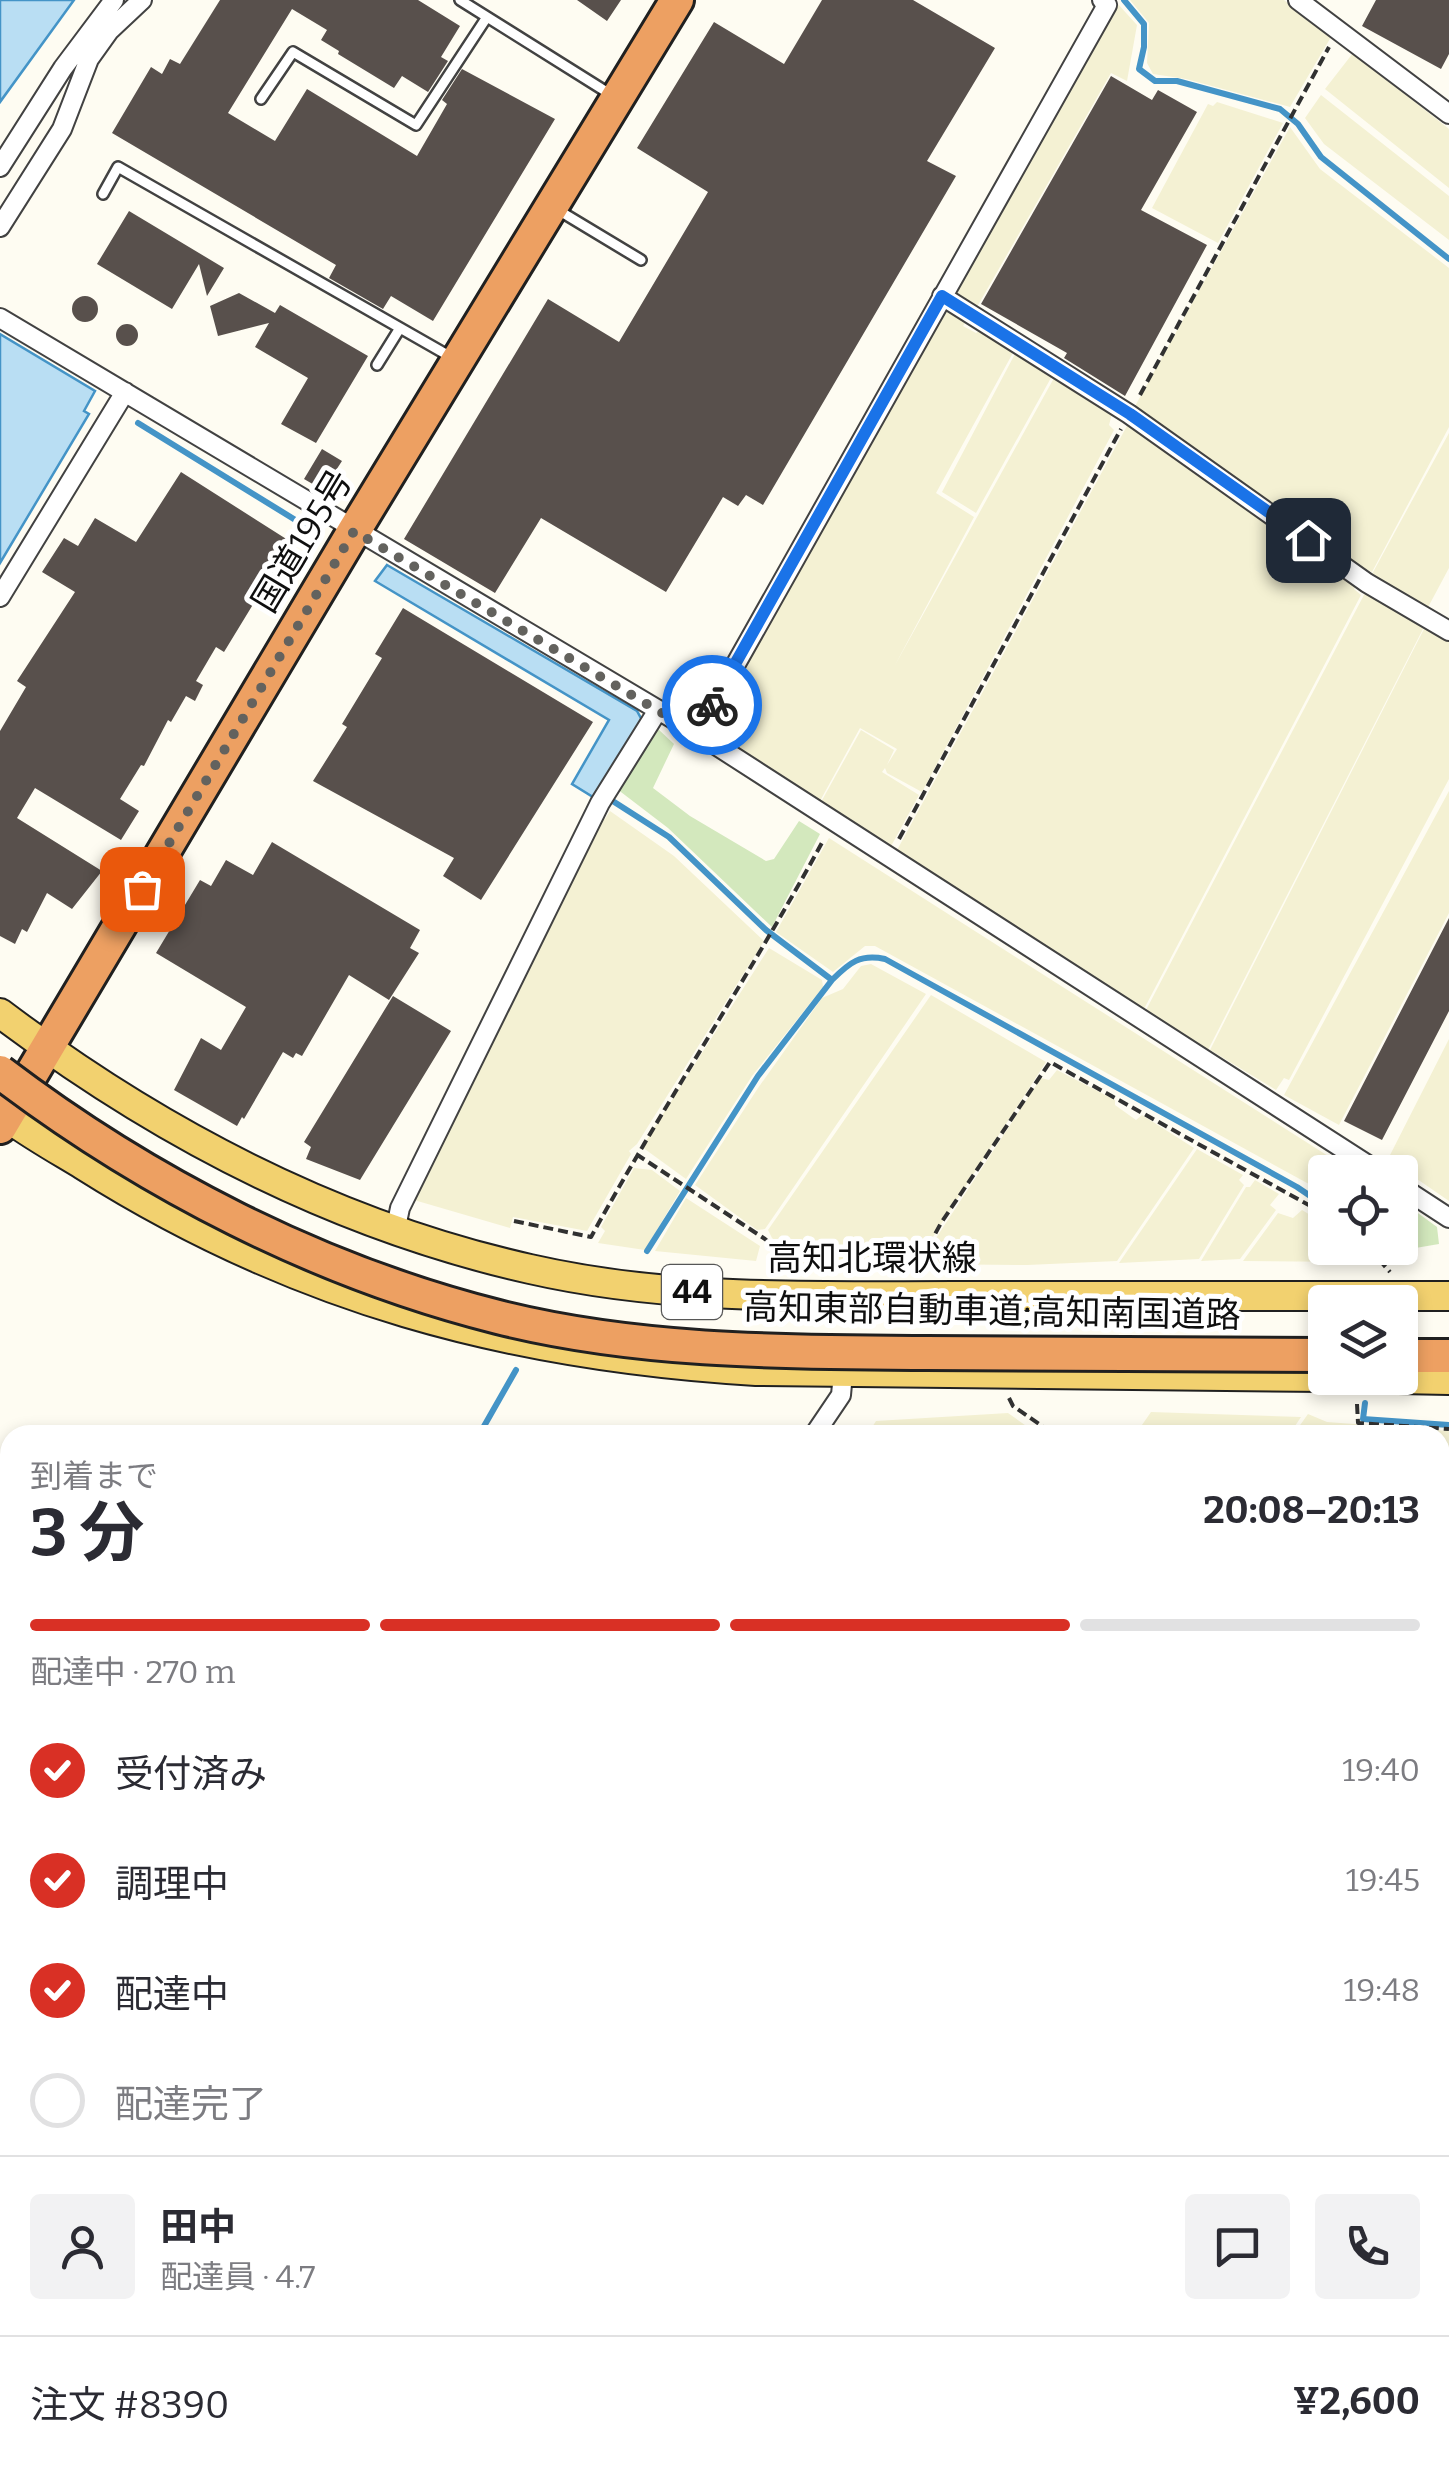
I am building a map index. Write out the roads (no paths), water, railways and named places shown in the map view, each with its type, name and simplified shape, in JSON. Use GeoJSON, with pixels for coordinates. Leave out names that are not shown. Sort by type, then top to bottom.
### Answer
{"type":"FeatureCollection","features":[{"type":"Feature","properties":{"kind":"highway","name":"国道195号"},"geometry":{"type":"LineString","coordinates":[[2,1118],[676,0]]}},
{"type":"Feature","properties":{"kind":"highway","name":"高知東部自動車道;高知南国道路"},"geometry":{"type":"LineString","coordinates":[[0,1072],[53,1112],[232,1215],[323,1258],[498,1317],[599,1336],[774,1352],[1308,1355]]}},
{"type":"Feature","properties":{"kind":"highway"},"geometry":{"type":"LineString","coordinates":[[1418,1356],[1449,1356]]}},
{"type":"Feature","properties":{"kind":"main road","name":"高知北環状線"},"geometry":{"type":"LineString","coordinates":[[0,1013],[163,1124],[285,1188],[395,1232],[530,1269],[595,1282],[673,1291],[786,1296],[1449,1296]]}},
{"type":"Feature","properties":{"kind":"main road","name":"44"},"geometry":{"type":"LineString","coordinates":[[2,1118],[194,1229],[299,1276],[382,1306],[512,1342],[671,1366],[843,1373],[1308,1377]]}},
{"type":"Feature","properties":{"kind":"main road"},"geometry":{"type":"LineString","coordinates":[[1418,1383],[1449,1380]]}},
{"type":"Feature","properties":{"kind":"street"},"geometry":{"type":"LineString","coordinates":[[0,168],[96,35],[114,0]]}},
{"type":"Feature","properties":{"kind":"street"},"geometry":{"type":"LineString","coordinates":[[0,228],[62,129],[96,35],[142,0]]}},
{"type":"Feature","properties":{"kind":"street"},"geometry":{"type":"LineString","coordinates":[[696,733],[1107,5],[1102,0]]}},
{"type":"Feature","properties":{"kind":"street"},"geometry":{"type":"LineString","coordinates":[[1298,0],[1449,114]]}},
{"type":"Feature","properties":{"kind":"street"},"geometry":{"type":"LineString","coordinates":[[942,296],[1130,414],[1367,583],[1449,631]]}},
{"type":"Feature","properties":{"kind":"street"},"geometry":{"type":"LineString","coordinates":[[0,318],[696,733],[1353,1155]]}},
{"type":"Feature","properties":{"kind":"street"},"geometry":{"type":"LineString","coordinates":[[0,597],[125,392]]}},
{"type":"Feature","properties":{"kind":"street"},"geometry":{"type":"LineString","coordinates":[[395,1232],[400,1208],[604,795],[658,710]]}},
{"type":"Feature","properties":{"kind":"street"},"geometry":{"type":"LineString","coordinates":[[1418,1198],[1449,1218]]}},
{"type":"Feature","properties":{"kind":"street"},"geometry":{"type":"LineString","coordinates":[[821,1425],[841,1394],[843,1373]]}},
{"type":"Feature","properties":{"kind":"lane"},"geometry":{"type":"LineString","coordinates":[[460,0],[617,98]]}},
{"type":"Feature","properties":{"kind":"lane"},"geometry":{"type":"LineString","coordinates":[[261,99],[292,52],[416,125],[486,17]]}},
{"type":"Feature","properties":{"kind":"lane"},"geometry":{"type":"LineString","coordinates":[[102,194],[118,167],[457,361]]}},
{"type":"Feature","properties":{"kind":"lane"},"geometry":{"type":"LineString","coordinates":[[552,206],[641,260]]}},
{"type":"Feature","properties":{"kind":"lane"},"geometry":{"type":"LineString","coordinates":[[376,365],[400,328]]}},
{"type":"Feature","properties":{"kind":"water"},"geometry":{"type":"Polygon","coordinates":[[[0,0],[74,0],[0,102],[0,0]]]}},
{"type":"Feature","properties":{"kind":"water"},"geometry":{"type":"Polygon","coordinates":[[[0,334],[95,391],[84,411],[89,414],[0,563],[0,334]]]}},
{"type":"Feature","properties":{"kind":"water"},"geometry":{"type":"Polygon","coordinates":[[[387,565],[637,711],[643,722],[593,797],[572,784],[609,720],[375,581],[387,565]]]}},
{"type":"Feature","properties":{"kind":"waterway"},"geometry":{"type":"LineString","coordinates":[[1124,0],[1144,24],[1139,69],[1155,81],[1177,81],[1280,109],[1298,124],[1321,157],[1449,259]]}},
{"type":"Feature","properties":{"kind":"waterway"},"geometry":{"type":"LineString","coordinates":[[138,423],[310,529]]}},
{"type":"Feature","properties":{"kind":"waterway"},"geometry":{"type":"LineString","coordinates":[[608,798],[669,837],[766,930],[832,980],[856,961],[885,959],[1308,1194]]}},
{"type":"Feature","properties":{"kind":"waterway"},"geometry":{"type":"LineString","coordinates":[[647,1251],[758,1076],[832,980]]}},
{"type":"Feature","properties":{"kind":"waterway"},"geometry":{"type":"LineString","coordinates":[[485,1425],[516,1370]]}},
{"type":"Feature","properties":{"kind":"waterway"},"geometry":{"type":"LineString","coordinates":[[1365,1403],[1363,1419],[1449,1425]]}}]}
